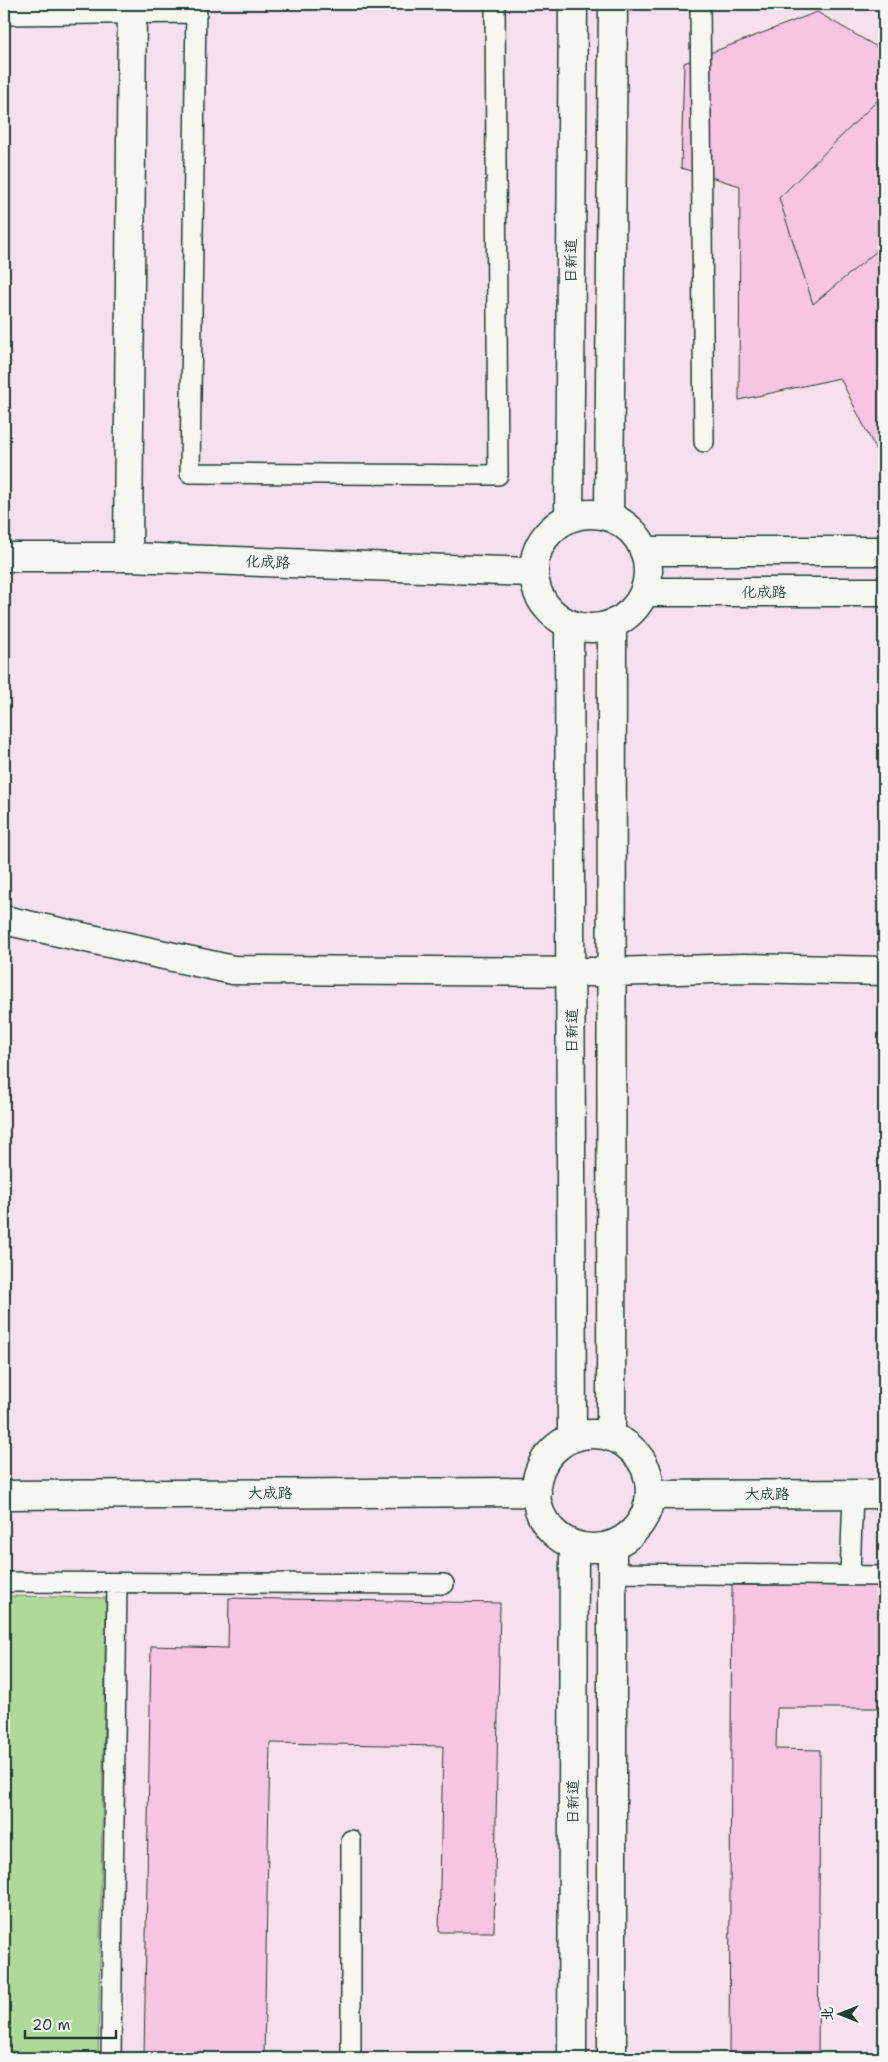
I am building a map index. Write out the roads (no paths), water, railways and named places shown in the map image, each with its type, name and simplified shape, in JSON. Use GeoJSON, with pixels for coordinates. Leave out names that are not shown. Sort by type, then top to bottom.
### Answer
{"type":"FeatureCollection","features":[{"type":"Feature","properties":{"kind":"street","name":"日新道"},"geometry":{"type":"LineString","coordinates":[[569,517],[573,4]]}},
{"type":"Feature","properties":{"kind":"street"},"geometry":{"type":"LineString","coordinates":[[609,515],[612,4]]}},
{"type":"Feature","properties":{"kind":"street"},"geometry":{"type":"LineString","coordinates":[[128,557],[132,9]]}},
{"type":"Feature","properties":{"kind":"street"},"geometry":{"type":"LineString","coordinates":[[589,514],[609,515],[626,525],[639,540],[644,551],[648,575],[644,592],[635,608],[621,620],[612,624],[604,627],[586,628],[569,624],[554,615],[542,601],[532,572],[540,544],[552,528],[569,517],[589,514]]}},
{"type":"Feature","properties":{"kind":"street"},"geometry":{"type":"LineString","coordinates":[[644,551],[884,551]]}},
{"type":"Feature","properties":{"kind":"street","name":"化成路"},"geometry":{"type":"LineString","coordinates":[[4,557],[128,557],[532,572]]}},
{"type":"Feature","properties":{"kind":"street","name":"化成路"},"geometry":{"type":"LineString","coordinates":[[644,592],[884,592]]}},
{"type":"Feature","properties":{"kind":"street","name":"日新道"},"geometry":{"type":"LineString","coordinates":[[569,624],[572,972],[572,1438]]}},
{"type":"Feature","properties":{"kind":"street"},"geometry":{"type":"LineString","coordinates":[[611,1436],[612,624]]}},
{"type":"Feature","properties":{"kind":"street"},"geometry":{"type":"LineString","coordinates":[[4,920],[233,970],[612,972],[744,968],[884,971]]}},
{"type":"Feature","properties":{"kind":"street"},"geometry":{"type":"LineString","coordinates":[[591,1434],[611,1436],[628,1445],[642,1460],[649,1477],[650,1495],[646,1512],[637,1528],[623,1540],[612,1545],[589,1548],[574,1545],[556,1535],[544,1521],[537,1502],[536,1483],[543,1464],[555,1448],[572,1438],[591,1434]]}},
{"type":"Feature","properties":{"kind":"street","name":"大成路"},"geometry":{"type":"LineString","coordinates":[[4,1495],[537,1492]]}},
{"type":"Feature","properties":{"kind":"street","name":"大成路"},"geometry":{"type":"LineString","coordinates":[[650,1495],[884,1494]]}},
{"type":"Feature","properties":{"kind":"street","name":"日新道"},"geometry":{"type":"LineString","coordinates":[[572,2058],[574,1545]]}},
{"type":"Feature","properties":{"kind":"street"},"geometry":{"type":"LineString","coordinates":[[612,1545],[612,2058]]}},
{"type":"Feature","properties":{"kind":"lane"},"geometry":{"type":"LineString","coordinates":[[4,15],[197,8],[190,473],[498,475],[495,4]]}},
{"type":"Feature","properties":{"kind":"lane"},"geometry":{"type":"LineString","coordinates":[[700,4],[704,442]]}},
{"type":"Feature","properties":{"kind":"lane"},"geometry":{"type":"LineString","coordinates":[[850,1576],[853,1494]]}},
{"type":"Feature","properties":{"kind":"lane"},"geometry":{"type":"LineString","coordinates":[[612,1573],[884,1576]]}},
{"type":"Feature","properties":{"kind":"lane"},"geometry":{"type":"LineString","coordinates":[[4,1582],[444,1584]]}},
{"type":"Feature","properties":{"kind":"lane"},"geometry":{"type":"LineString","coordinates":[[111,2058],[117,1583]]}},
{"type":"Feature","properties":{"kind":"lane"},"geometry":{"type":"LineString","coordinates":[[351,1840],[352,2058]]}}]}
